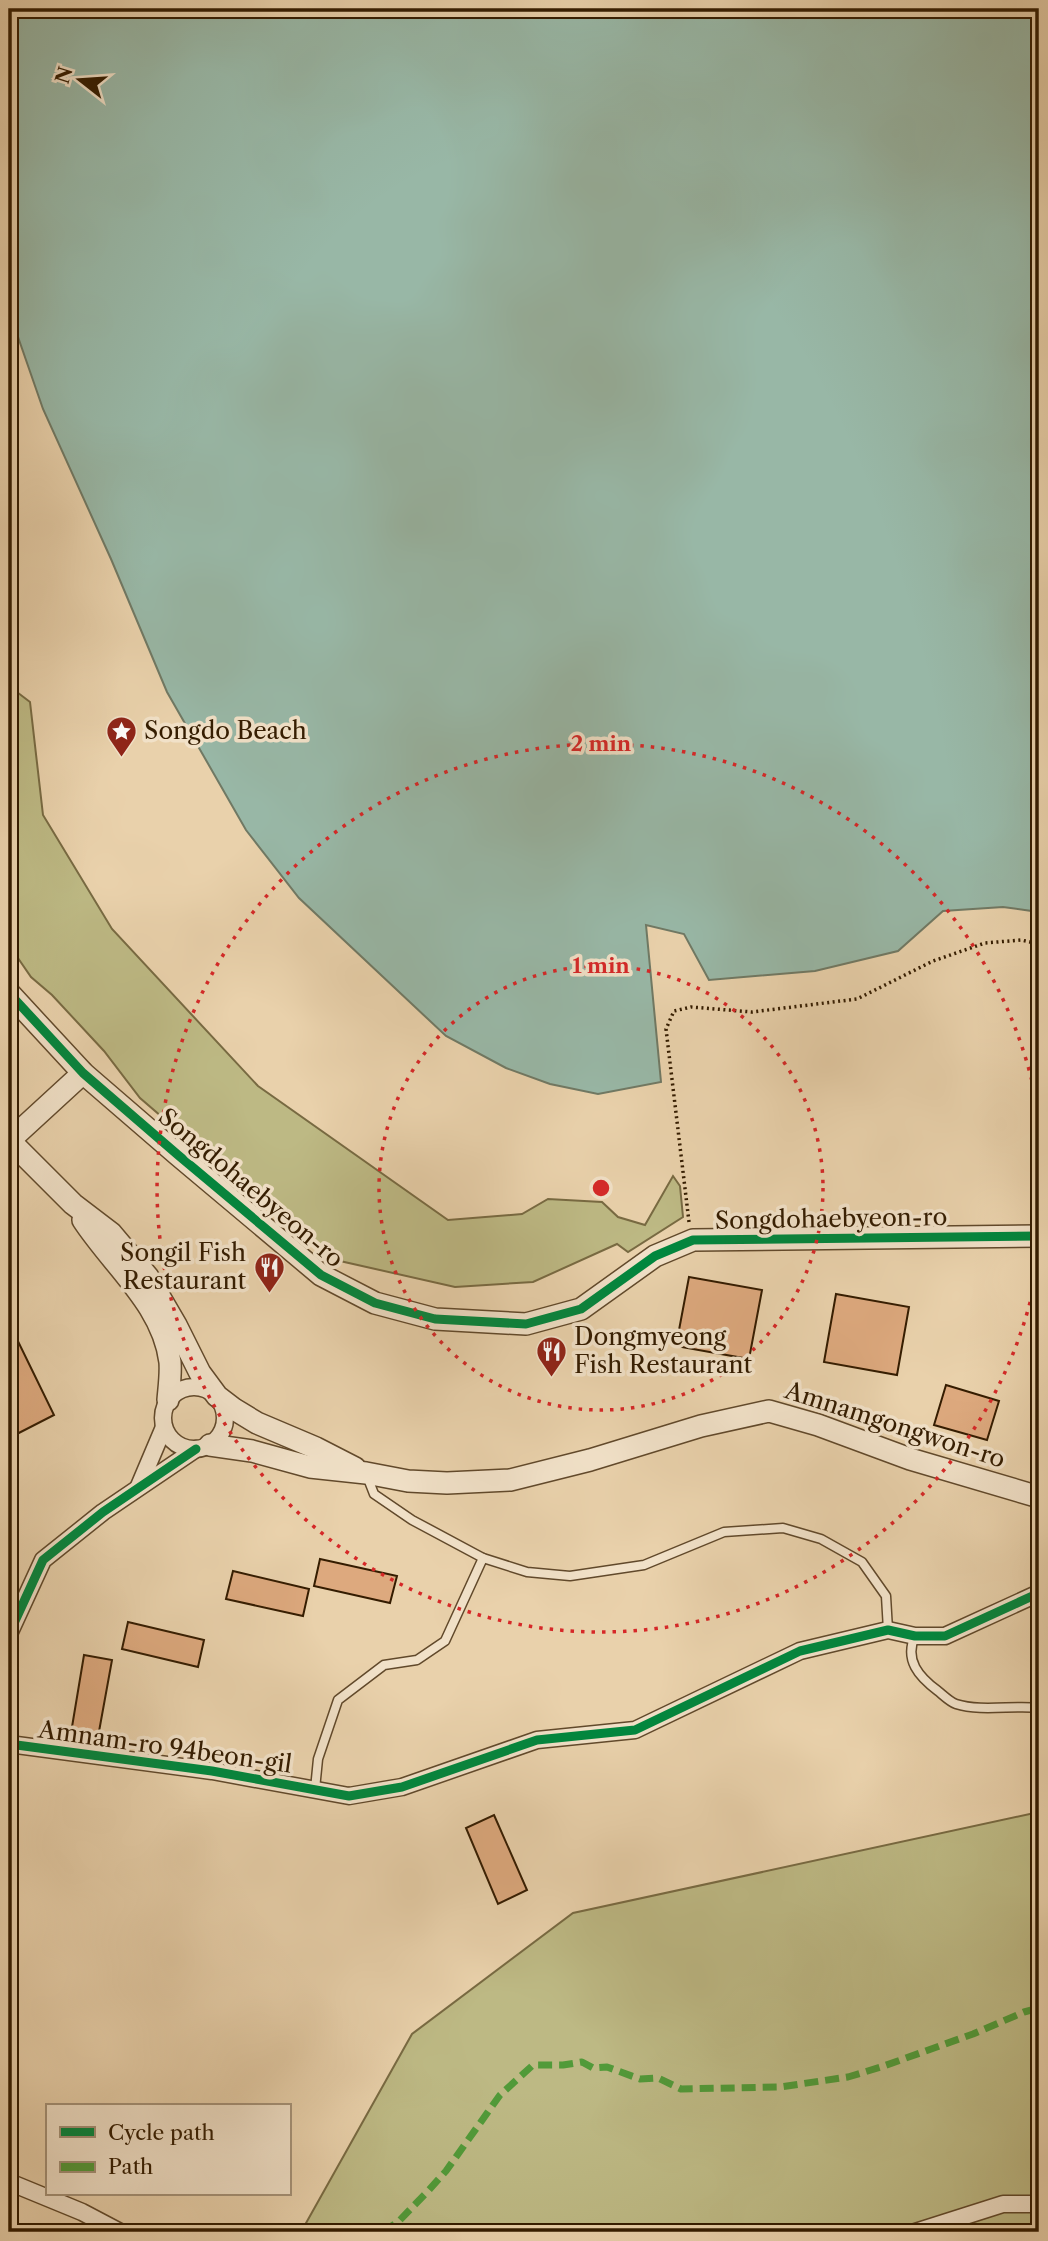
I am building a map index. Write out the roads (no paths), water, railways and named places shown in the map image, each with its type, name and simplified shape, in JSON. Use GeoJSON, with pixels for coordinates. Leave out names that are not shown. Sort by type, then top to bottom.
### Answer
{"type":"FeatureCollection","features":[{"type":"Feature","properties":{"kind":"street","name":"Songdohaebyeon-ro"},"geometry":{"type":"LineString","coordinates":[[9,993],[83,1073],[321,1275],[375,1303],[435,1319],[526,1324],[580,1309],[655,1256],[691,1241],[1039,1236]]}},
{"type":"Feature","properties":{"kind":"street"},"geometry":{"type":"LineString","coordinates":[[9,1140],[83,1073]]}},
{"type":"Feature","properties":{"kind":"street","name":"Amnamgongwon-ro"},"geometry":{"type":"LineString","coordinates":[[9,1140],[73,1204],[111,1233],[148,1278],[200,1373],[217,1396],[257,1423],[366,1473]]}},
{"type":"Feature","properties":{"kind":"street","name":"Amnamgongwon-ro"},"geometry":{"type":"LineString","coordinates":[[73,1204],[94,1237],[129,1278],[156,1320],[170,1364],[168,1400]]}},
{"type":"Feature","properties":{"kind":"street"},"geometry":{"type":"LineString","coordinates":[[9,1634],[43,1560],[103,1512],[138,1488],[203,1447],[220,1435],[225,1422],[224,1408],[217,1396],[205,1388],[192,1386],[178,1390],[168,1400],[162,1413],[164,1427],[171,1439],[183,1447],[203,1447]]}},
{"type":"Feature","properties":{"kind":"street","name":"Amnamgongwon-ro"},"geometry":{"type":"LineString","coordinates":[[203,1447],[252,1451],[310,1467],[366,1473],[408,1482],[510,1480],[590,1460],[701,1426],[769,1411],[818,1425],[910,1459],[1039,1497]]}},
{"type":"Feature","properties":{"kind":"street"},"geometry":{"type":"LineString","coordinates":[[138,1488],[164,1427]]}},
{"type":"Feature","properties":{"kind":"street"},"geometry":{"type":"LineString","coordinates":[[888,1630],[915,1636],[945,1636],[1039,1593]]}},
{"type":"Feature","properties":{"kind":"street","name":"Amnam-ro 94beon-gil"},"geometry":{"type":"LineString","coordinates":[[9,1744],[212,1771],[349,1796],[402,1787],[537,1740],[635,1730],[800,1651],[888,1630]]}},
{"type":"Feature","properties":{"kind":"street"},"geometry":{"type":"LineString","coordinates":[[9,2182],[82,2212],[120,2232]]}},
{"type":"Feature","properties":{"kind":"street"},"geometry":{"type":"LineString","coordinates":[[915,2232],[1003,2204],[1039,2204]]}},
{"type":"Feature","properties":{"kind":"lane"},"geometry":{"type":"LineString","coordinates":[[366,1473],[374,1494],[412,1520],[483,1558],[527,1572],[570,1576],[644,1565],[724,1532],[783,1528],[821,1539],[862,1562],[886,1596],[888,1630]]}},
{"type":"Feature","properties":{"kind":"lane"},"geometry":{"type":"LineString","coordinates":[[316,1789],[318,1759],[338,1700],[384,1665],[418,1660],[445,1641],[483,1558]]}},
{"type":"Feature","properties":{"kind":"lane"},"geometry":{"type":"LineString","coordinates":[[915,1636],[910,1652],[914,1667],[922,1678],[955,1703],[996,1708],[1039,1708]]}},
{"type":"Feature","properties":{"kind":"place","name":"Songdo Beach"},"geometry":{"type":"Point","coordinates":[121,758]}},
{"type":"Feature","properties":{"kind":"place","name":"Songil Fish Restaurant"},"geometry":{"type":"Point","coordinates":[269,1294]}},
{"type":"Feature","properties":{"kind":"place","name":"Dongmyeong Fish Restaurant"},"geometry":{"type":"Point","coordinates":[551,1378]}}]}
